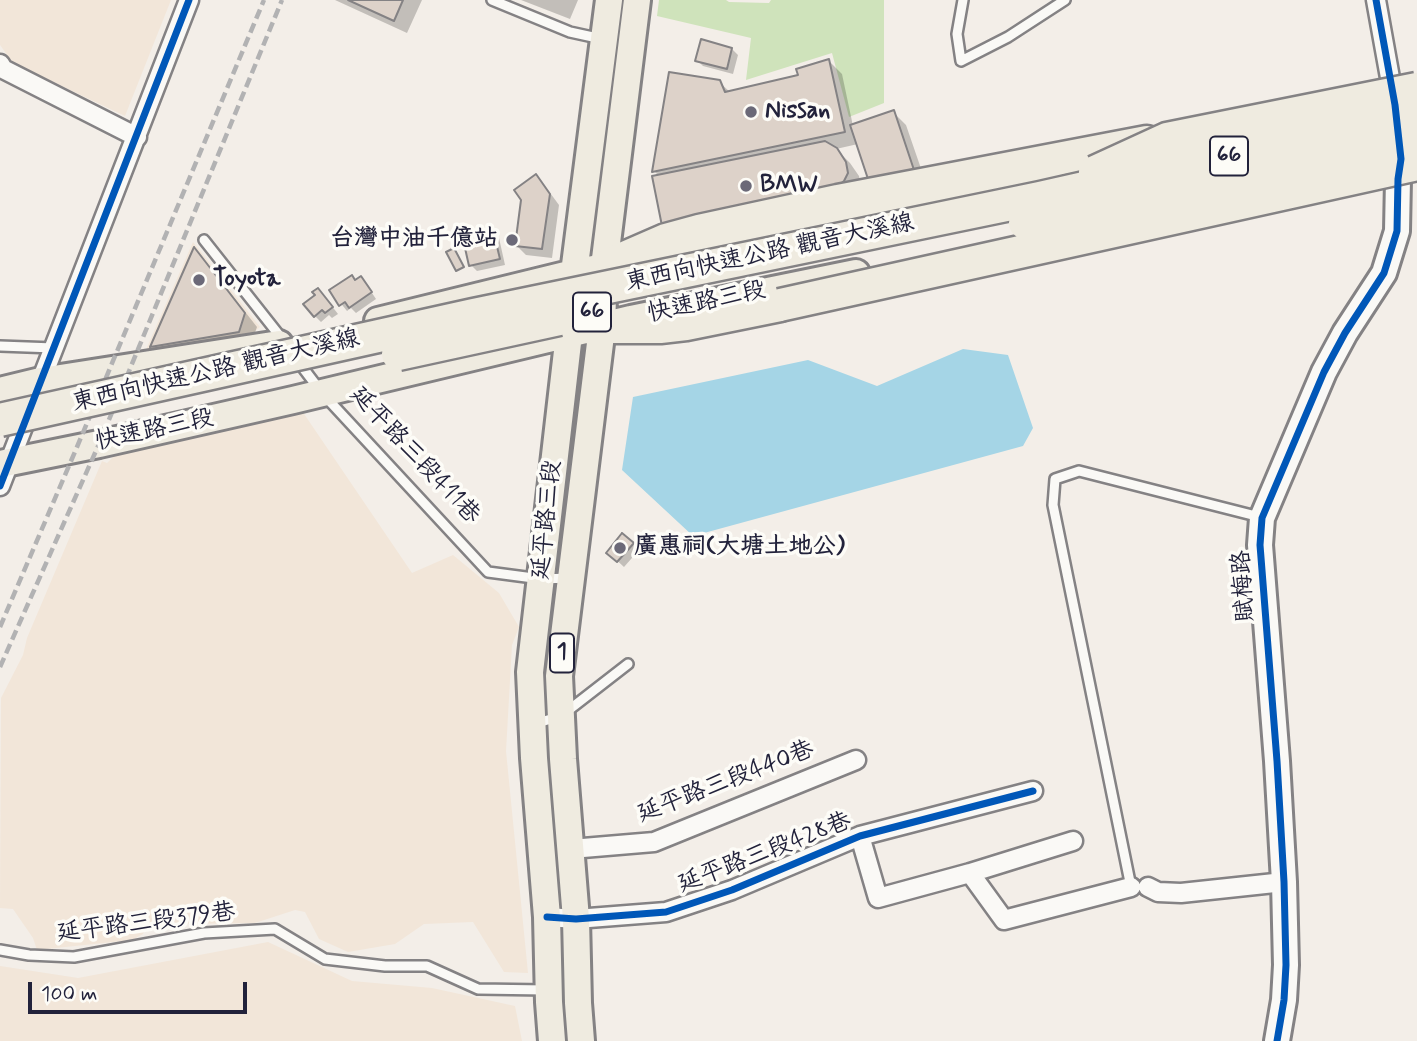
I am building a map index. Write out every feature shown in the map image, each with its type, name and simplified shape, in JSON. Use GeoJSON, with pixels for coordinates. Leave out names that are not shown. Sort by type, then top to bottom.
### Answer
{"type":"FeatureCollection","features":[{"type":"Feature","properties":{"kind":"highway"},"geometry":{"type":"LineString","coordinates":[[589,270],[666,240],[838,201],[1407,97]]}},
{"type":"Feature","properties":{"kind":"highway","name":"東西向快速公路 觀音大溪線"},"geometry":{"type":"LineString","coordinates":[[0,420],[473,315],[1040,198],[1407,97]]}},
{"type":"Feature","properties":{"kind":"highway"},"geometry":{"type":"LineString","coordinates":[[1040,198],[1167,139]]}},
{"type":"Feature","properties":{"kind":"highway"},"geometry":{"type":"LineString","coordinates":[[602,327],[686,324],[780,305],[1412,161]]}},
{"type":"Feature","properties":{"kind":"highway","name":"東西向快速公路 觀音大溪線"},"geometry":{"type":"LineString","coordinates":[[4,455],[706,288],[1186,191],[1412,161]]}},
{"type":"Feature","properties":{"kind":"main road","name":"延平路三段"},"geometry":{"type":"LineString","coordinates":[[552,1041],[576,919],[559,676],[602,327],[589,270],[609,0]]}},
{"type":"Feature","properties":{"kind":"main road","name":"延平路三段"},"geometry":{"type":"LineString","coordinates":[[581,1041],[563,990],[547,918],[530,672],[569,334],[589,270],[637,0]]}},
{"type":"Feature","properties":{"kind":"main road"},"geometry":{"type":"LineString","coordinates":[[604,40],[631,45]]}},
{"type":"Feature","properties":{"kind":"main road","name":"66"},"geometry":{"type":"LineString","coordinates":[[0,391],[41,381],[285,343],[589,270],[1407,97]]}},
{"type":"Feature","properties":{"kind":"main road","name":"快速路三段"},"geometry":{"type":"LineString","coordinates":[[4,455],[112,441],[631,319],[1412,161]]}},
{"type":"Feature","properties":{"kind":"street"},"geometry":{"type":"LineString","coordinates":[[0,486],[4,455],[41,381],[189,0]]}},
{"type":"Feature","properties":{"kind":"street"},"geometry":{"type":"LineString","coordinates":[[1376,0],[1407,97]]}},
{"type":"Feature","properties":{"kind":"street"},"geometry":{"type":"LineString","coordinates":[[0,64],[3,69],[137,136]]}},
{"type":"Feature","properties":{"kind":"street"},"geometry":{"type":"LineString","coordinates":[[1407,97],[1417,73]]}},
{"type":"Feature","properties":{"kind":"street","name":"賦梅路"},"geometry":{"type":"LineString","coordinates":[[1278,1041],[1286,965],[1284,882],[1260,545],[1262,518],[1324,372],[1345,332],[1384,273],[1397,231],[1412,161]]}},
{"type":"Feature","properties":{"kind":"street"},"geometry":{"type":"LineString","coordinates":[[418,311],[423,369]]}},
{"type":"Feature","properties":{"kind":"street","name":"延平路三段440巷"},"geometry":{"type":"LineString","coordinates":[[571,849],[654,842],[856,761]]}},
{"type":"Feature","properties":{"kind":"street","name":"延平路三段428巷"},"geometry":{"type":"LineString","coordinates":[[547,918],[576,919],[666,912],[732,890],[860,836],[1033,791]]}},
{"type":"Feature","properties":{"kind":"street"},"geometry":{"type":"LineString","coordinates":[[860,836],[878,898],[1073,841]]}},
{"type":"Feature","properties":{"kind":"street"},"geometry":{"type":"LineString","coordinates":[[970,873],[1004,920],[1139,887],[1158,892],[1181,893],[1284,882]]}},
{"type":"Feature","properties":{"kind":"lane"},"geometry":{"type":"LineString","coordinates":[[492,0],[570,32],[604,40]]}},
{"type":"Feature","properties":{"kind":"lane"},"geometry":{"type":"LineString","coordinates":[[964,0],[957,34],[961,61],[1008,37],[1065,0]]}},
{"type":"Feature","properties":{"kind":"lane","name":"延平路三段411巷"},"geometry":{"type":"LineString","coordinates":[[204,240],[322,393],[488,572],[541,579],[570,578]]}},
{"type":"Feature","properties":{"kind":"lane"},"geometry":{"type":"LineString","coordinates":[[0,346],[54,348]]}},
{"type":"Feature","properties":{"kind":"lane"},"geometry":{"type":"LineString","coordinates":[[1139,887],[1053,505],[1055,479],[1079,471],[1262,518]]}},
{"type":"Feature","properties":{"kind":"lane"},"geometry":{"type":"LineString","coordinates":[[533,725],[561,716],[628,664]]}},
{"type":"Feature","properties":{"kind":"lane","name":"延平路三段379巷"},"geometry":{"type":"LineString","coordinates":[[0,950],[29,955],[74,957],[204,933],[275,929],[325,959],[385,966],[427,966],[478,989],[563,990]]}},
{"type":"Feature","properties":{"kind":"shaded area"},"geometry":{"type":"Polygon","coordinates":[[[0,0],[171,0],[125,116],[13,63],[0,45],[0,0]]]}},
{"type":"Feature","properties":{"kind":"shaded area","name":"Toyota"},"geometry":{"type":"Polygon","coordinates":[[[193,242],[260,327],[254,332],[145,352],[193,242]]]}},
{"type":"Feature","properties":{"kind":"shaded area"},"geometry":{"type":"Polygon","coordinates":[[[298,405],[412,573],[453,555],[499,593],[519,627],[512,645],[506,751],[528,973],[504,972],[473,922],[424,924],[395,944],[348,952],[319,939],[305,912],[295,910],[255,923],[149,922],[143,934],[132,940],[37,950],[33,938],[13,909],[0,908],[1,698],[23,655],[27,638],[102,461],[107,463],[122,448],[142,448],[167,438],[298,405]]]}},
{"type":"Feature","properties":{"kind":"shaded area"},"geometry":{"type":"Polygon","coordinates":[[[268,942],[352,981],[432,988],[515,1006],[522,1041],[0,1041],[0,966],[78,978],[268,942]]]}},
{"type":"Feature","properties":{"kind":"green space"},"geometry":{"type":"Polygon","coordinates":[[[659,0],[769,3],[771,0],[884,0],[884,103],[849,117],[832,53],[746,80],[751,38],[657,16],[659,0]]]}},
{"type":"Feature","properties":{"kind":"water"},"geometry":{"type":"Polygon","coordinates":[[[963,349],[1008,355],[1033,428],[1023,446],[693,536],[622,470],[633,397],[808,360],[877,386],[963,349]]]}},
{"type":"Feature","properties":{"kind":"building"},"geometry":{"type":"Polygon","coordinates":[[[348,0],[403,0],[394,21],[348,0]]]}},
{"type":"Feature","properties":{"kind":"building"},"geometry":{"type":"Polygon","coordinates":[[[701,39],[732,48],[727,69],[695,61],[701,39]]]}},
{"type":"Feature","properties":{"kind":"building","name":"Nissan"},"geometry":{"type":"Polygon","coordinates":[[[829,59],[845,132],[652,172],[669,72],[720,80],[725,92],[798,75],[796,69],[829,59]]]}},
{"type":"Feature","properties":{"kind":"building"},"geometry":{"type":"Polygon","coordinates":[[[894,110],[915,173],[871,188],[850,125],[894,110]]]}},
{"type":"Feature","properties":{"kind":"building","name":"BMW"},"geometry":{"type":"Polygon","coordinates":[[[825,141],[837,148],[846,162],[848,173],[833,191],[662,226],[652,176],[825,141]]]}},
{"type":"Feature","properties":{"kind":"building"},"geometry":{"type":"Polygon","coordinates":[[[536,174],[550,194],[542,249],[515,246],[521,200],[514,190],[536,174]]]}},
{"type":"Feature","properties":{"kind":"building"},"geometry":{"type":"Polygon","coordinates":[[[493,230],[500,259],[469,266],[465,248],[479,244],[477,234],[493,230]]]}},
{"type":"Feature","properties":{"kind":"building","name":"Toyota"},"geometry":{"type":"Polygon","coordinates":[[[194,247],[245,313],[239,332],[150,347],[194,247]]]}},
{"type":"Feature","properties":{"kind":"building"},"geometry":{"type":"Polygon","coordinates":[[[454,248],[464,267],[456,271],[446,252],[454,248]]]}},
{"type":"Feature","properties":{"kind":"building"},"geometry":{"type":"Polygon","coordinates":[[[352,275],[355,280],[361,276],[372,292],[349,308],[345,302],[339,306],[329,290],[352,275]]]}},
{"type":"Feature","properties":{"kind":"building"},"geometry":{"type":"Polygon","coordinates":[[[318,288],[333,307],[325,313],[322,310],[314,317],[303,304],[315,295],[312,292],[318,288]]]}},
{"type":"Feature","properties":{"kind":"building","name":"廣惠祠(大塘土地公)"},"geometry":{"type":"Polygon","coordinates":[[[622,533],[634,543],[617,562],[606,553],[622,533]]]}},
{"type":"Feature","properties":{"kind":"railway"},"geometry":{"type":"LineString","coordinates":[[0,627],[264,0]]}},
{"type":"Feature","properties":{"kind":"railway"},"geometry":{"type":"LineString","coordinates":[[0,667],[99,444],[282,0]]}},
{"type":"Feature","properties":{"kind":"cycle path"},"geometry":{"type":"LineString","coordinates":[[0,486],[189,0]]}},
{"type":"Feature","properties":{"kind":"cycle path"},"geometry":{"type":"LineString","coordinates":[[1277,1041],[1284,1000],[1286,965],[1284,882],[1260,545],[1262,518],[1324,372],[1345,333],[1384,273],[1397,231],[1401,159],[1395,105],[1376,0]]}},
{"type":"Feature","properties":{"kind":"cycle path"},"geometry":{"type":"LineString","coordinates":[[547,917],[576,919],[666,912],[732,890],[860,836],[1033,791]]}},
{"type":"Feature","properties":{"kind":"place","name":"Nissan"},"geometry":{"type":"Point","coordinates":[751,112]}},
{"type":"Feature","properties":{"kind":"place","name":"BMW"},"geometry":{"type":"Point","coordinates":[746,186]}},
{"type":"Feature","properties":{"kind":"place","name":"台灣中油千億站"},"geometry":{"type":"Point","coordinates":[512,240]}},
{"type":"Feature","properties":{"kind":"place","name":"Toyota"},"geometry":{"type":"Point","coordinates":[199,280]}},
{"type":"Feature","properties":{"kind":"place","name":"廣惠祠(大塘土地公)"},"geometry":{"type":"Point","coordinates":[620,548]}}]}
